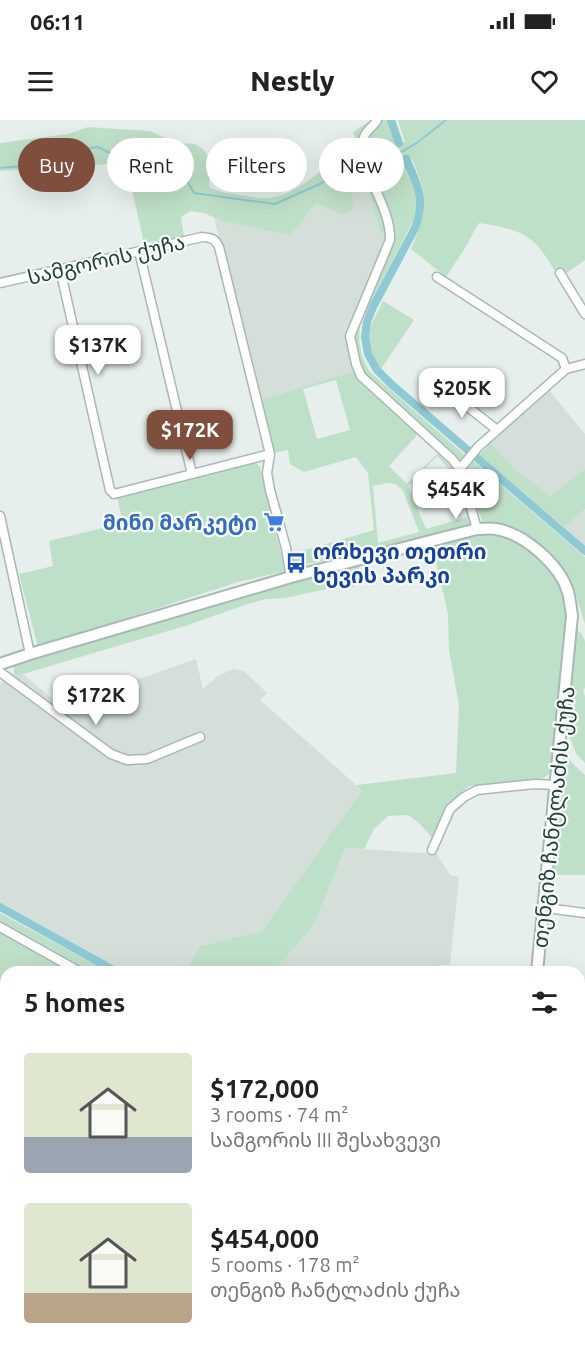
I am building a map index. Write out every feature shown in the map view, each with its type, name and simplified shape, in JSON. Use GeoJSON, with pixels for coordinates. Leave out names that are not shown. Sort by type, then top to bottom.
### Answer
{"type":"FeatureCollection","features":[{"type":"Feature","properties":{"kind":"street"},"geometry":{"type":"LineString","coordinates":[[377,120],[364,135],[365,154],[368,173],[387,215],[390,240],[350,336],[356,364],[361,376],[452,459],[460,469],[477,529]]}},
{"type":"Feature","properties":{"kind":"street","name":"სამგორის ქუჩა"},"geometry":{"type":"LineString","coordinates":[[0,283],[202,237],[212,238],[219,247],[270,454]]}},
{"type":"Feature","properties":{"kind":"street"},"geometry":{"type":"LineString","coordinates":[[139,251],[192,474]]}},
{"type":"Feature","properties":{"kind":"street"},"geometry":{"type":"LineString","coordinates":[[60,269],[112,493],[270,454],[267,473],[291,577]]}},
{"type":"Feature","properties":{"kind":"street"},"geometry":{"type":"LineString","coordinates":[[560,273],[585,314]]}},
{"type":"Feature","properties":{"kind":"street"},"geometry":{"type":"LineString","coordinates":[[437,277],[562,358],[566,369]]}},
{"type":"Feature","properties":{"kind":"street"},"geometry":{"type":"LineString","coordinates":[[460,469],[478,447],[566,369],[585,364]]}},
{"type":"Feature","properties":{"kind":"street"},"geometry":{"type":"LineString","coordinates":[[443,387],[497,430]]}},
{"type":"Feature","properties":{"kind":"street"},"geometry":{"type":"LineString","coordinates":[[0,516],[30,654]]}},
{"type":"Feature","properties":{"kind":"street","name":"თენგიზ ჩანტლაძის ქუჩა"},"geometry":{"type":"LineString","coordinates":[[0,664],[291,577],[477,529],[495,529],[511,534],[537,549],[559,573],[568,592],[572,616],[538,966]]}},
{"type":"Feature","properties":{"kind":"street"},"geometry":{"type":"LineString","coordinates":[[0,672],[111,754],[127,760],[147,759],[200,737]]}},
{"type":"Feature","properties":{"kind":"street"},"geometry":{"type":"LineString","coordinates":[[432,850],[450,809],[477,790],[555,784]]}},
{"type":"Feature","properties":{"kind":"street"},"geometry":{"type":"LineString","coordinates":[[544,905],[554,909],[585,913]]}},
{"type":"Feature","properties":{"kind":"street"},"geometry":{"type":"LineString","coordinates":[[0,927],[69,966]]}},
{"type":"Feature","properties":{"kind":"shaded area"},"geometry":{"type":"Polygon","coordinates":[[[350,192],[369,192],[380,231],[388,237],[347,341],[348,354],[355,371],[260,400],[214,218],[222,221],[316,203],[342,215],[350,192]]]}},
{"type":"Feature","properties":{"kind":"shaded area"},"geometry":{"type":"Polygon","coordinates":[[[548,389],[585,434],[585,469],[550,497],[515,469],[491,443],[548,389]]]}},
{"type":"Feature","properties":{"kind":"shaded area"},"geometry":{"type":"Polygon","coordinates":[[[585,509],[585,546],[564,527],[585,509]]]}},
{"type":"Feature","properties":{"kind":"shaded area"},"geometry":{"type":"Polygon","coordinates":[[[196,659],[203,689],[218,676],[233,669],[244,671],[267,693],[260,700],[363,791],[262,931],[200,946],[188,966],[114,966],[0,902],[0,685],[3,680],[14,674],[23,674],[61,706],[196,659]]]}},
{"type":"Feature","properties":{"kind":"shaded area"},"geometry":{"type":"Polygon","coordinates":[[[345,848],[437,854],[450,875],[459,877],[450,965],[277,966],[313,927],[345,848]]]}},
{"type":"Feature","properties":{"kind":"green space"},"geometry":{"type":"Polygon","coordinates":[[[371,120],[387,120],[394,138],[355,138],[353,132],[371,120]]]}},
{"type":"Feature","properties":{"kind":"green space"},"geometry":{"type":"Polygon","coordinates":[[[398,120],[585,120],[585,260],[559,278],[550,262],[530,239],[512,230],[479,223],[446,277],[411,249],[423,214],[424,204],[422,184],[412,159],[404,159],[405,142],[398,120]]]}},
{"type":"Feature","properties":{"kind":"green space"},"geometry":{"type":"Polygon","coordinates":[[[88,127],[150,131],[165,138],[107,138],[107,164],[95,165],[95,138],[38,138],[68,134],[88,127]]]}},
{"type":"Feature","properties":{"kind":"green space"},"geometry":{"type":"Polygon","coordinates":[[[18,141],[18,170],[0,171],[0,143],[18,141]]]}},
{"type":"Feature","properties":{"kind":"green space"},"geometry":{"type":"Polygon","coordinates":[[[194,144],[206,154],[206,192],[224,192],[258,198],[276,197],[289,192],[307,192],[307,182],[319,173],[319,192],[352,192],[353,209],[342,215],[316,203],[290,235],[222,221],[204,213],[190,211],[181,217],[184,236],[144,243],[133,192],[194,192],[194,144]]]}},
{"type":"Feature","properties":{"kind":"green space"},"geometry":{"type":"Polygon","coordinates":[[[404,161],[415,184],[417,213],[360,324],[360,349],[370,372],[466,456],[461,463],[457,463],[363,374],[353,341],[393,241],[380,231],[369,192],[404,192],[404,161]]]}},
{"type":"Feature","properties":{"kind":"green space"},"geometry":{"type":"Polygon","coordinates":[[[383,301],[414,320],[381,369],[372,352],[369,332],[383,301]]]}},
{"type":"Feature","properties":{"kind":"green space"},"geometry":{"type":"Polygon","coordinates":[[[355,371],[418,434],[389,466],[407,484],[438,453],[454,470],[473,524],[356,554],[292,567],[290,556],[295,553],[374,530],[368,473],[356,457],[304,472],[290,464],[288,450],[273,453],[260,400],[355,371]],[[336,380],[303,389],[317,439],[350,430],[336,380]],[[437,456],[408,486],[426,529],[467,517],[453,477],[437,456]],[[390,483],[373,486],[378,543],[419,532],[400,487],[390,483]]]}},
{"type":"Feature","properties":{"kind":"green space"},"geometry":{"type":"Polygon","coordinates":[[[491,443],[515,469],[550,496],[585,469],[585,509],[564,527],[479,455],[491,443]]]}},
{"type":"Feature","properties":{"kind":"green space"},"geometry":{"type":"Polygon","coordinates":[[[473,461],[585,557],[585,624],[570,584],[543,549],[518,529],[482,521],[465,475],[473,461]]]}},
{"type":"Feature","properties":{"kind":"green space"},"geometry":{"type":"Polygon","coordinates":[[[254,462],[260,467],[286,571],[238,582],[38,647],[19,574],[53,566],[49,541],[123,523],[117,497],[188,478],[194,480],[197,476],[254,462]]]}},
{"type":"Feature","properties":{"kind":"green space"},"geometry":{"type":"Polygon","coordinates":[[[478,532],[506,536],[518,542],[542,562],[561,587],[566,597],[568,614],[552,767],[548,775],[541,779],[469,786],[445,808],[434,840],[419,823],[408,815],[388,816],[374,829],[364,849],[345,848],[313,927],[277,966],[188,966],[200,946],[262,931],[362,791],[357,785],[456,773],[459,705],[449,650],[448,614],[433,549],[478,532]]]}},
{"type":"Feature","properties":{"kind":"green space"},"geometry":{"type":"Polygon","coordinates":[[[359,566],[360,577],[353,587],[331,588],[285,598],[266,599],[185,626],[23,674],[14,674],[14,666],[246,596],[359,566]]]}},
{"type":"Feature","properties":{"kind":"green space"},"geometry":{"type":"Polygon","coordinates":[[[575,629],[581,633],[585,641],[585,688],[583,689],[585,763],[577,755],[567,731],[575,629]]]}},
{"type":"Feature","properties":{"kind":"green space"},"geometry":{"type":"Polygon","coordinates":[[[564,752],[585,775],[585,875],[549,875],[564,752]]]}},
{"type":"Feature","properties":{"kind":"green space"},"geometry":{"type":"Polygon","coordinates":[[[0,913],[98,966],[79,966],[0,924],[0,913]]]}},
{"type":"Feature","properties":{"kind":"green space"},"geometry":{"type":"Polygon","coordinates":[[[0,932],[59,966],[0,966],[0,932]]]}},
{"type":"Feature","properties":{"kind":"waterway"},"geometry":{"type":"LineString","coordinates":[[391,120],[397,138]]}},
{"type":"Feature","properties":{"kind":"waterway"},"geometry":{"type":"LineString","coordinates":[[404,150],[446,120]]}},
{"type":"Feature","properties":{"kind":"waterway"},"geometry":{"type":"LineString","coordinates":[[0,168],[21,166],[41,154],[98,147],[120,158],[148,150],[179,166],[194,193],[275,204],[319,184]]}},
{"type":"Feature","properties":{"kind":"waterway"},"geometry":{"type":"LineString","coordinates":[[406,159],[419,193],[420,209],[415,228],[367,322],[365,337],[368,354],[377,370],[391,384],[585,551]]}},
{"type":"Feature","properties":{"kind":"waterway"},"geometry":{"type":"LineString","coordinates":[[0,907],[106,966]]}},
{"type":"Feature","properties":{"kind":"place","name":"მინი მარკეტი"},"geometry":{"type":"Point","coordinates":[274,522]}},
{"type":"Feature","properties":{"kind":"place","name":"ორხევი თეთრი ხევის პარკი"},"geometry":{"type":"Point","coordinates":[296,563]}}]}
